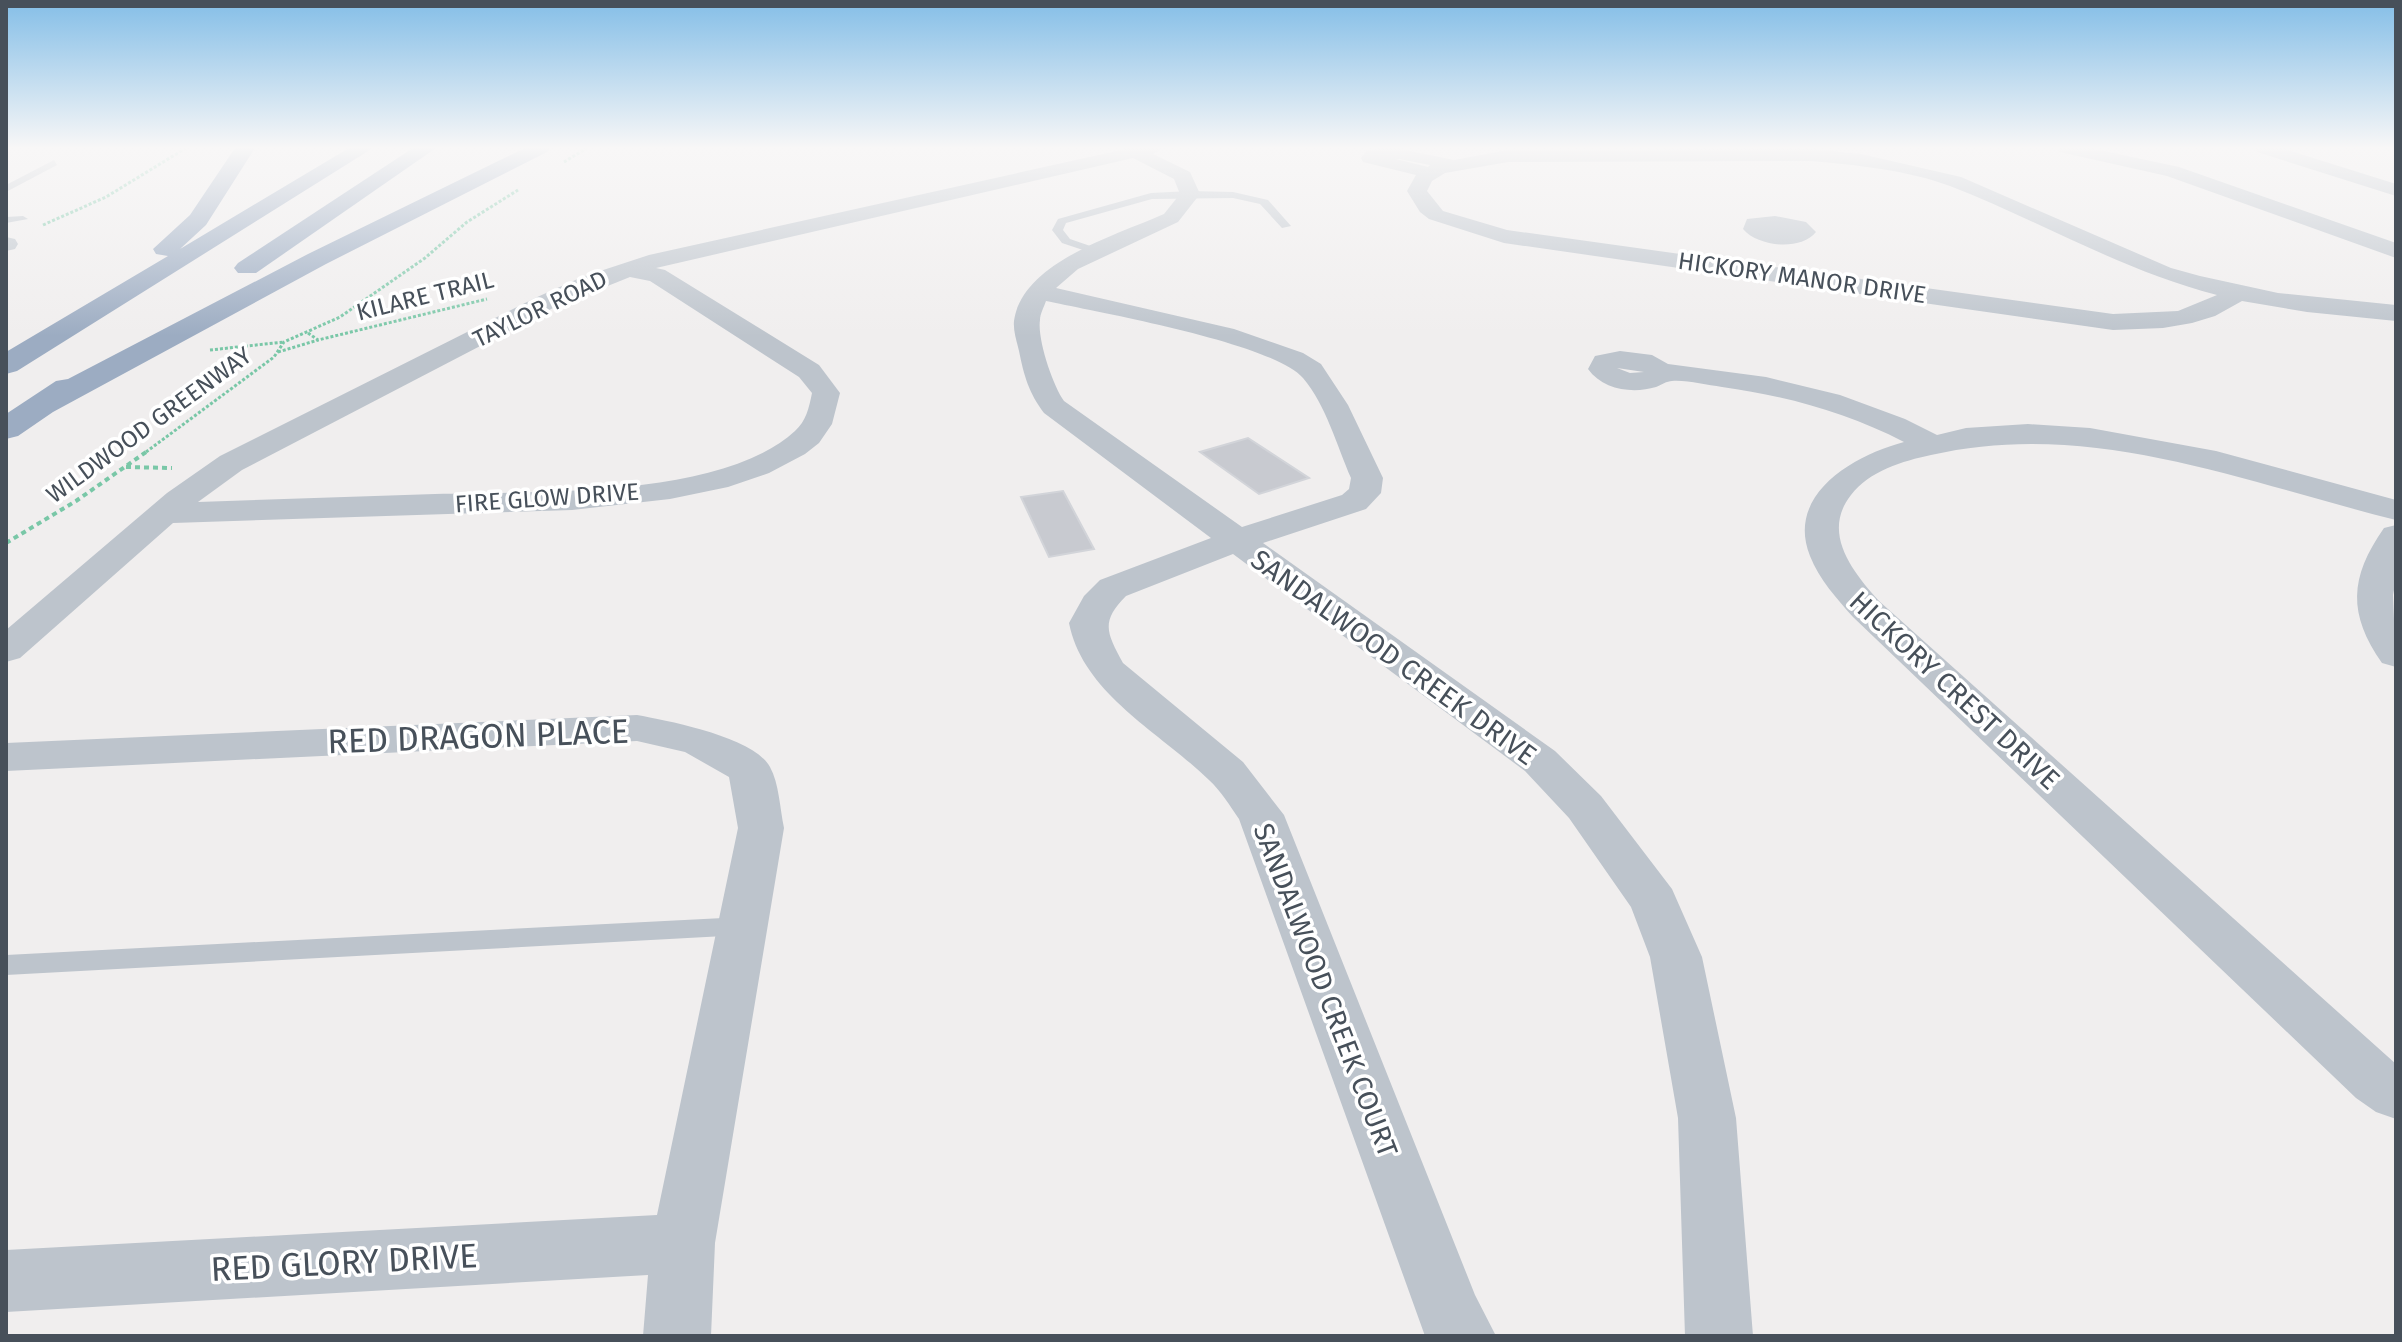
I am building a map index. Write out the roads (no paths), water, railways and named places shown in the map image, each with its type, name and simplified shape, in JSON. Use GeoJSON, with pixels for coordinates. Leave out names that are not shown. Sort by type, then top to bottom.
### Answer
{"type":"FeatureCollection","features":[{"type":"Feature","properties":{"kind":"highway"},"geometry":{"type":"LineString","coordinates":[[75,323],[88,307],[154,258],[198,220],[204,211]]}},
{"type":"Feature","properties":{"kind":"highway"},"geometry":{"type":"LineString","coordinates":[[6,365],[260,211]]}},
{"type":"Feature","properties":{"kind":"highway"},"geometry":{"type":"LineString","coordinates":[[6,429],[332,211]]}},
{"type":"Feature","properties":{"kind":"highway"},"geometry":{"type":"LineString","coordinates":[[42,405],[317,259],[426,211]]}},
{"type":"Feature","properties":{"kind":"street","name":"TAYLOR ROAD"},"geometry":{"type":"LineString","coordinates":[[6,650],[164,513],[231,463],[544,303],[640,273],[896,211]]}},
{"type":"Feature","properties":{"kind":"street"},"geometry":{"type":"LineString","coordinates":[[1037,292],[1070,264],[1171,218],[1179,211]]}},
{"type":"Feature","properties":{"kind":"street","name":"HICKORY MANOR DRIVE"},"geometry":{"type":"LineString","coordinates":[[1432,211],[1465,226],[1504,236],[2113,322],[2167,321],[2207,313],[2236,294]]}},
{"type":"Feature","properties":{"kind":"street"},"geometry":{"type":"LineString","coordinates":[[2021,211],[2163,273],[2236,294],[2317,307],[2396,313]]}},
{"type":"Feature","properties":{"kind":"street"},"geometry":{"type":"LineString","coordinates":[[2283,211],[2396,251]]}},
{"type":"Feature","properties":{"kind":"street"},"geometry":{"type":"LineString","coordinates":[[1760,272],[1778,237]]}},
{"type":"Feature","properties":{"kind":"street","name":"FIRE GLOW DRIVE"},"geometry":{"type":"LineString","coordinates":[[164,513],[602,499],[699,484],[753,467],[795,447],[823,419],[826,393],[809,371],[687,292],[640,273]]}},
{"type":"Feature","properties":{"kind":"street","name":"SANDALWOOD CREEK COURT"},"geometry":{"type":"LineString","coordinates":[[1037,292],[1159,319],[1269,349],[1303,362],[1312,370],[1367,478],[1365,493],[1354,502],[1234,541],[1113,588],[1097,604],[1088,623],[1092,641],[1107,670],[1227,772],[1261,815],[1450,1316],[1462,1336]]}},
{"type":"Feature","properties":{"kind":"street","name":"SANDALWOOD CREEK DRIVE"},"geometry":{"type":"LineString","coordinates":[[1037,292],[1027,320],[1028,334],[1042,391],[1054,407],[1540,761],[1585,807],[1654,902],[1676,957],[1707,1118],[1719,1336]]}},
{"type":"Feature","properties":{"kind":"street"},"geometry":{"type":"LineString","coordinates":[[1659,371],[1791,388],[1862,410],[1929,443]]}},
{"type":"Feature","properties":{"kind":"street","name":"HICKORY CREST DRIVE"},"geometry":{"type":"LineString","coordinates":[[2396,510],[2178,451],[2024,434],[1929,443],[1883,458],[1857,472],[1825,506],[1822,531],[1826,557],[1838,579],[1866,609],[2365,1071],[2396,1095]]}},
{"type":"Feature","properties":{"kind":"street"},"geometry":{"type":"LineString","coordinates":[[2396,535],[2372,595],[2383,637],[2396,655]]}},
{"type":"Feature","properties":{"kind":"street","name":"RED DRAGON PLACE"},"geometry":{"type":"LineString","coordinates":[[6,757],[637,728],[698,741],[750,770],[761,828],[683,1243],[677,1336]]}},
{"type":"Feature","properties":{"kind":"street","name":"RED GLORY DRIVE"},"geometry":{"type":"LineString","coordinates":[[6,1281],[683,1243]]}},
{"type":"Feature","properties":{"kind":"lane"},"geometry":{"type":"LineString","coordinates":[[1272,211],[1286,226]]}},
{"type":"Feature","properties":{"kind":"lane"},"geometry":{"type":"LineString","coordinates":[[6,220],[23,219]]}},
{"type":"Feature","properties":{"kind":"lane"},"geometry":{"type":"LineString","coordinates":[[6,965],[743,926]]}}]}
